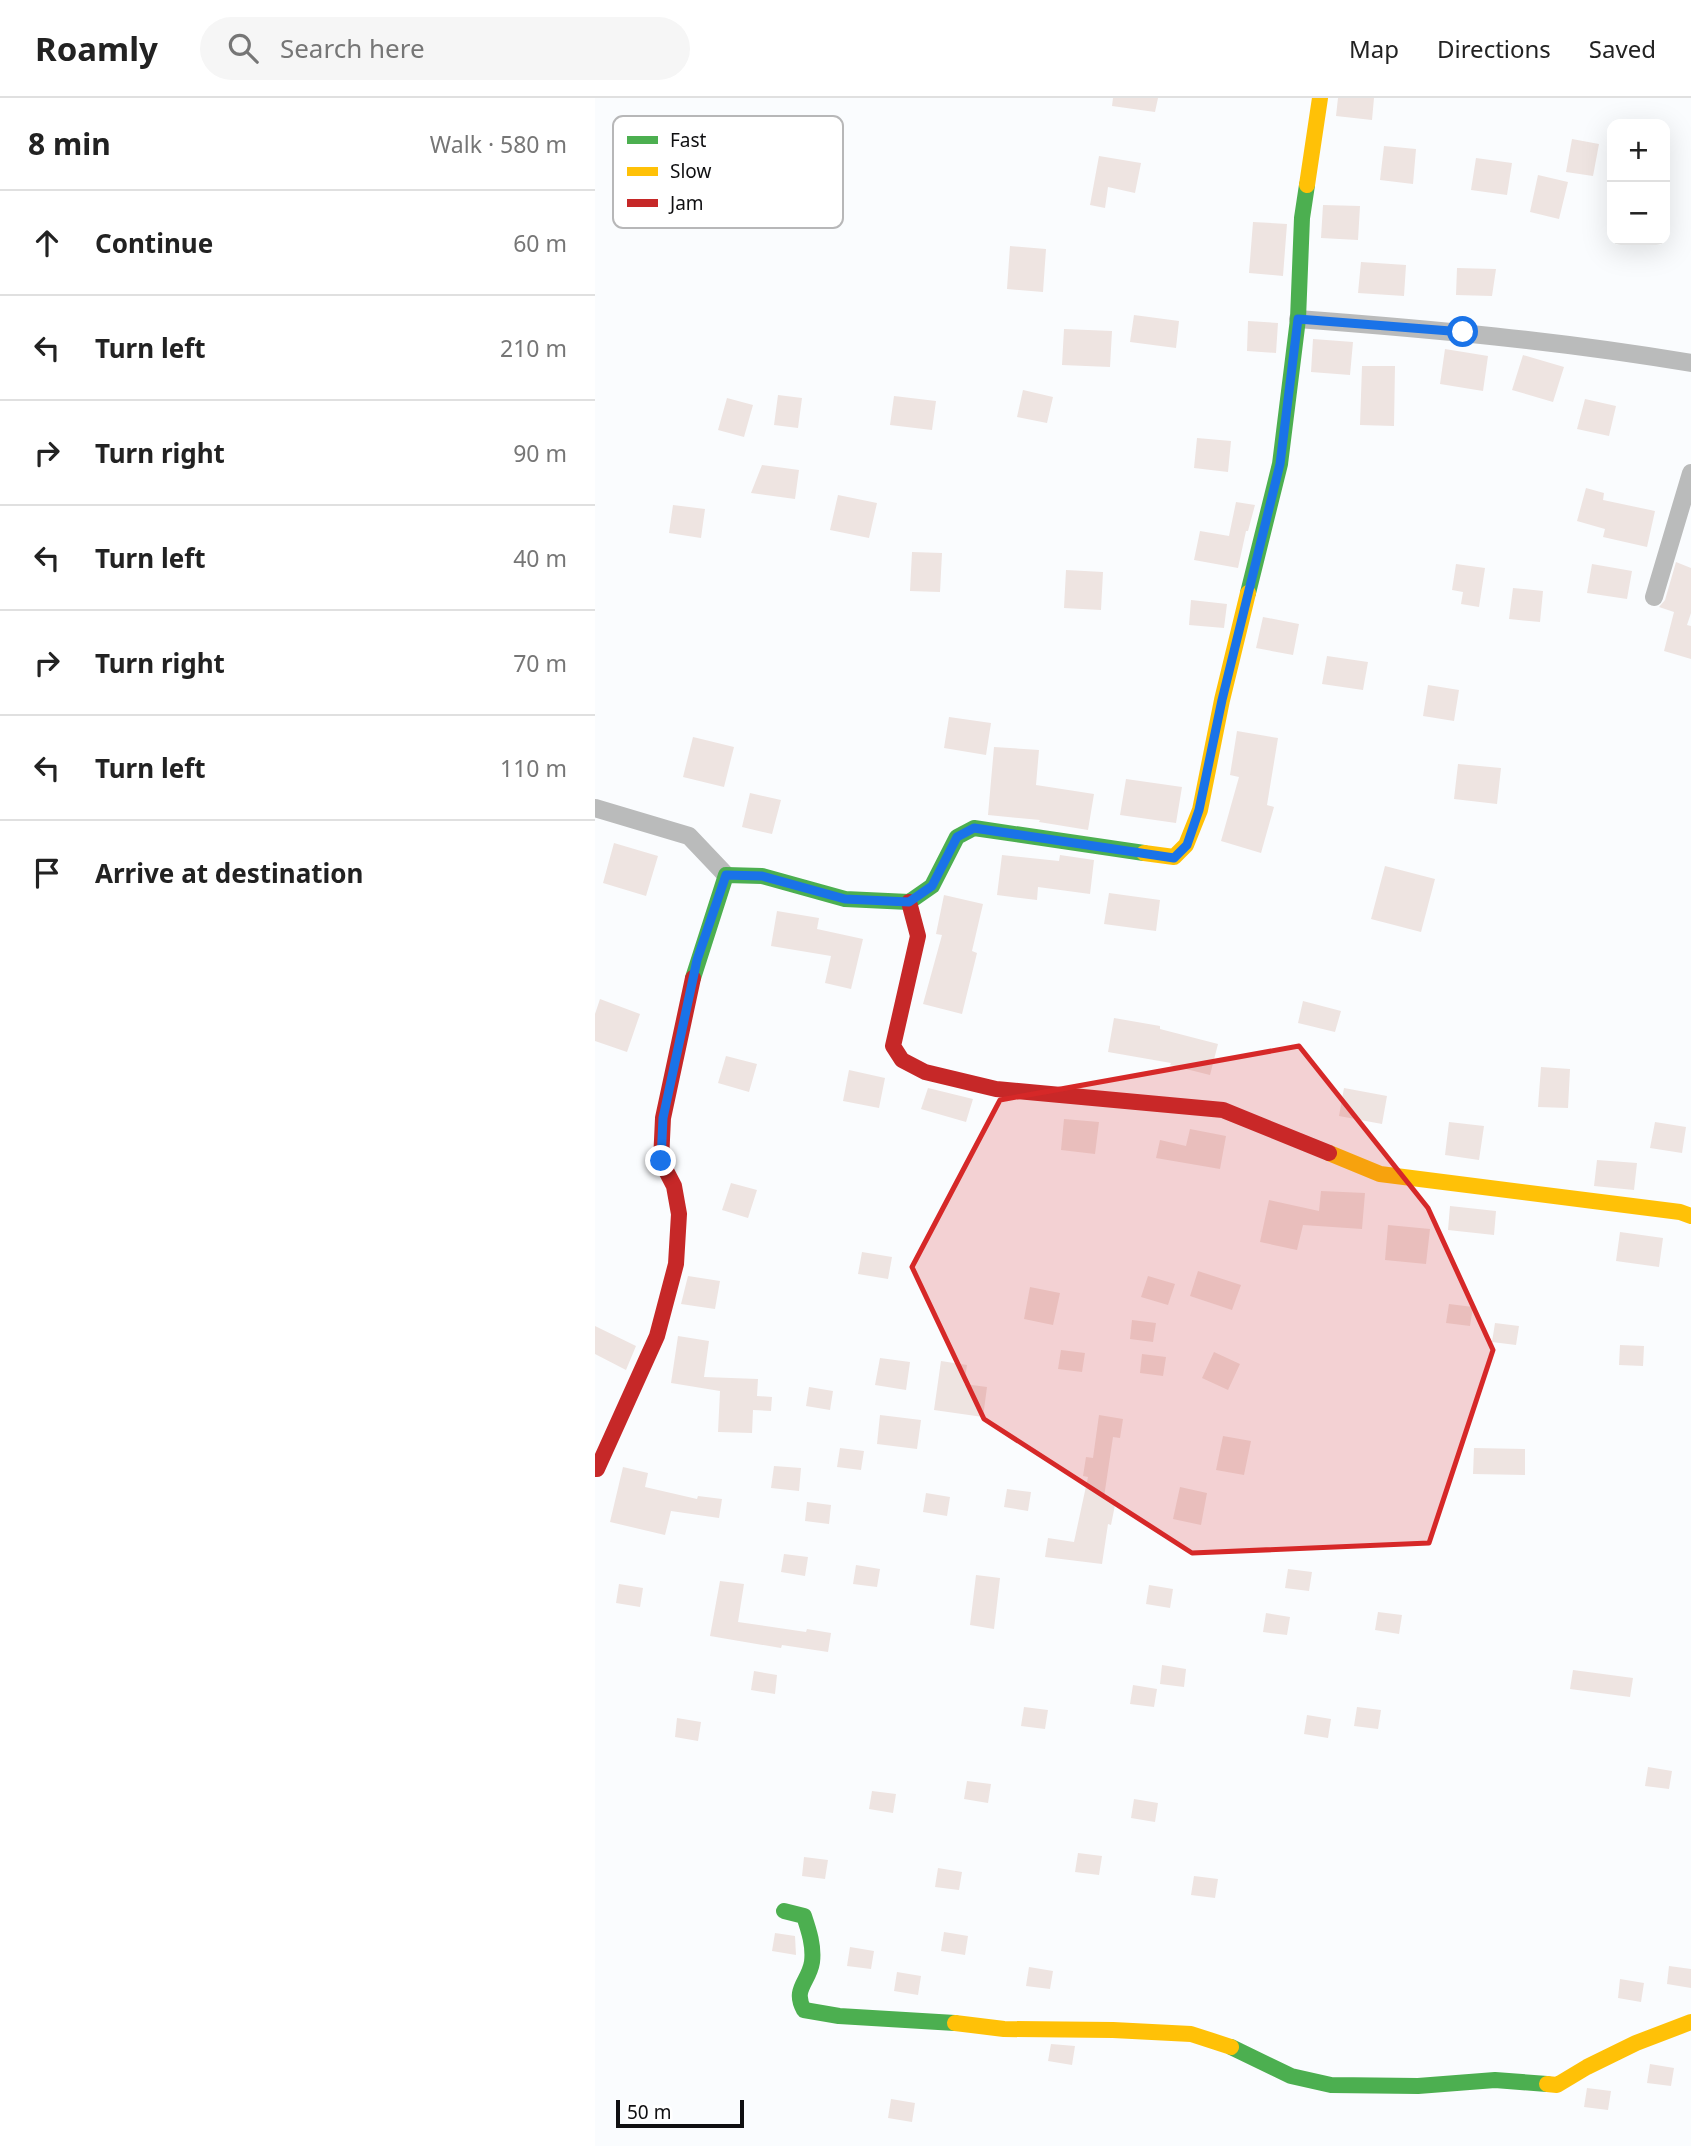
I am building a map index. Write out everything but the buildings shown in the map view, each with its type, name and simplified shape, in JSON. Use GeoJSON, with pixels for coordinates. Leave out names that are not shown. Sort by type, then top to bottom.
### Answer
{"type":"FeatureCollection","features":[{"type":"Feature","properties":{"kind":"street"},"geometry":{"type":"LineString","coordinates":[[595,808],[689,836],[726,875],[762,876],[845,899],[909,902],[932,886],[957,837],[974,828],[1174,858],[1187,845],[1199,810],[1222,700],[1280,464],[1298,319],[1302,218],[1320,98]]}},
{"type":"Feature","properties":{"kind":"street"},"geometry":{"type":"LineString","coordinates":[[1298,319],[1463,332],[1691,363]]}},
{"type":"Feature","properties":{"kind":"street"},"geometry":{"type":"LineString","coordinates":[[1654,597],[1691,473]]}},
{"type":"Feature","properties":{"kind":"street"},"geometry":{"type":"LineString","coordinates":[[595,1469],[657,1336],[676,1264],[679,1214],[674,1186],[661,1161],[663,1118],[697,960],[726,875]]}},
{"type":"Feature","properties":{"kind":"street"},"geometry":{"type":"LineString","coordinates":[[909,902],[918,936],[893,1046],[902,1060],[925,1072],[996,1089],[1223,1110],[1380,1174],[1679,1212],[1691,1216]]}},
{"type":"Feature","properties":{"kind":"street"},"geometry":{"type":"LineString","coordinates":[[783,1911],[804,1916],[812,1941],[810,1970],[800,1988],[798,2001],[804,2010],[839,2016],[1005,2029],[1191,2034],[1229,2045],[1291,2076],[1331,2085],[1418,2086],[1495,2080],[1557,2085],[1636,2043],[1691,2022]]}},
{"type":"Feature","properties":{"kind":"highlighted area"},"geometry":{"type":"Polygon","coordinates":[[[1299,1046],[1428,1208],[1493,1350],[1429,1543],[1192,1553],[984,1419],[912,1267],[1000,1100],[1299,1046]]]}},
{"type":"Feature","properties":{"kind":"traffic: fast"},"geometry":{"type":"LineString","coordinates":[[1248,593],[1280,464],[1298,319],[1302,218],[1307,185]]}},
{"type":"Feature","properties":{"kind":"traffic: fast"},"geometry":{"type":"LineString","coordinates":[[693,978],[726,875],[762,876],[845,899],[909,902],[932,886],[957,837],[974,828],[1144,853]]}},
{"type":"Feature","properties":{"kind":"traffic: fast"},"geometry":{"type":"LineString","coordinates":[[784,1911],[804,1916],[811,1939],[812,1962],[800,1991],[804,2010],[839,2016],[955,2023]]}},
{"type":"Feature","properties":{"kind":"traffic: fast"},"geometry":{"type":"LineString","coordinates":[[1231,2047],[1291,2076],[1331,2085],[1418,2086],[1495,2080],[1547,2084]]}},
{"type":"Feature","properties":{"kind":"traffic: slow"},"geometry":{"type":"LineString","coordinates":[[1307,185],[1320,98]]}},
{"type":"Feature","properties":{"kind":"traffic: slow"},"geometry":{"type":"LineString","coordinates":[[1144,853],[1174,857],[1186,845],[1200,810],[1222,700],[1248,593]]}},
{"type":"Feature","properties":{"kind":"traffic: slow"},"geometry":{"type":"LineString","coordinates":[[1329,1153],[1380,1174],[1680,1212],[1691,1216]]}},
{"type":"Feature","properties":{"kind":"traffic: slow"},"geometry":{"type":"LineString","coordinates":[[1547,2084],[1557,2085],[1636,2043],[1691,2022]]}},
{"type":"Feature","properties":{"kind":"traffic: slow"},"geometry":{"type":"LineString","coordinates":[[955,2023],[1004,2029],[1191,2034],[1231,2047]]}},
{"type":"Feature","properties":{"kind":"traffic: jam"},"geometry":{"type":"LineString","coordinates":[[909,902],[918,936],[893,1046],[902,1060],[925,1072],[996,1089],[1223,1110],[1329,1153]]}},
{"type":"Feature","properties":{"kind":"traffic: jam"},"geometry":{"type":"LineString","coordinates":[[595,1469],[657,1336],[676,1264],[679,1214],[674,1186],[661,1161],[663,1118],[693,978]]}},
{"type":"Feature","properties":{"kind":"route"},"geometry":{"type":"LineString","coordinates":[[661,1161],[663,1118],[697,960],[726,875],[762,876],[845,899],[909,902],[932,886],[957,837],[974,828],[1174,858],[1187,845],[1199,810],[1222,700],[1280,464],[1298,319],[1463,332]]}}]}
